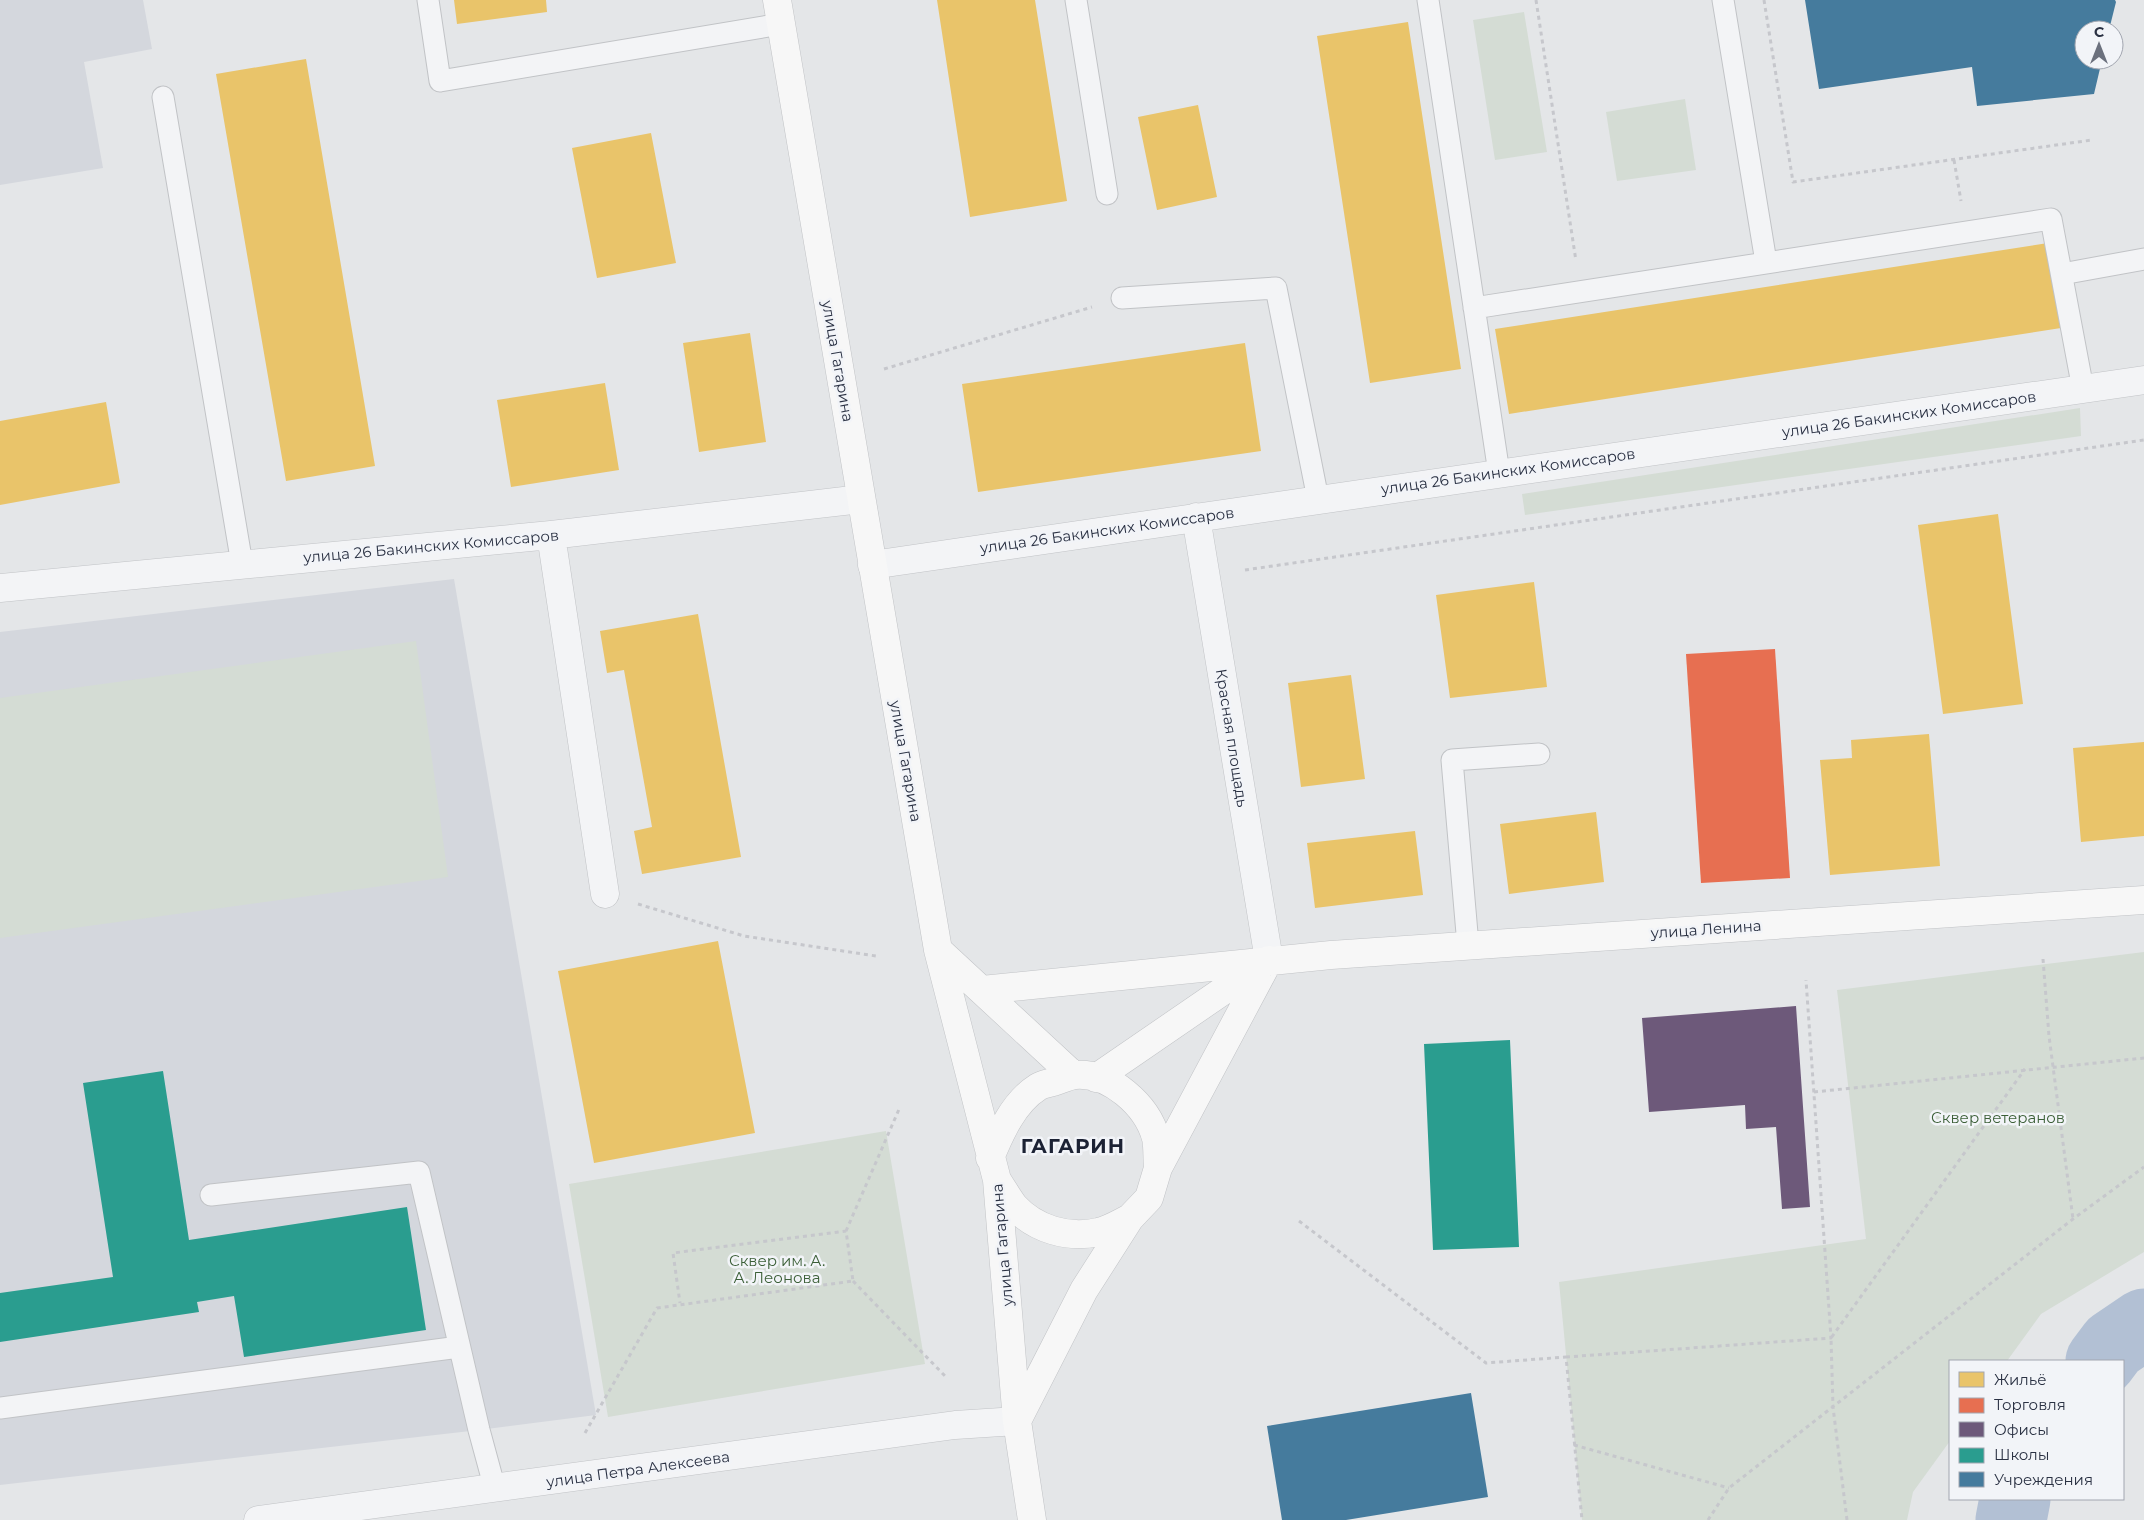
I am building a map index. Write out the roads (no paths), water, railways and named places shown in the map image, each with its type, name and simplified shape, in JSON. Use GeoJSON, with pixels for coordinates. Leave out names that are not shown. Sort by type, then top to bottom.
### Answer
{"type":"FeatureCollection","features":[{"type":"Feature","properties":{"kind":"main road","name":"улица Гагарина"},"geometry":{"type":"LineString","coordinates":[[779,12],[938,950],[994,1169],[1017,1421],[1032,1520]]}},
{"type":"Feature","properties":{"kind":"main road","name":"улица Ленина"},"geometry":{"type":"LineString","coordinates":[[982,990],[1269,960],[2144,900]]}},
{"type":"Feature","properties":{"kind":"main road"},"geometry":{"type":"LineString","coordinates":[[938,950],[982,990],[1085,1077],[1123,1090],[1144,1111],[1156,1138],[1158,1168]]}},
{"type":"Feature","properties":{"kind":"main road"},"geometry":{"type":"LineString","coordinates":[[1130,1218],[1100,1232],[1081,1235],[1062,1233],[1044,1228],[1014,1206],[994,1169],[998,1136],[1021,1103],[1039,1087],[1085,1077],[1269,960]]}},
{"type":"Feature","properties":{"kind":"main road"},"geometry":{"type":"LineString","coordinates":[[1017,1421],[1084,1290],[1130,1218],[1149,1198],[1158,1168],[1269,960]]}},
{"type":"Feature","properties":{"kind":"street","name":"улица 26 Бакинских Комиссаров"},"geometry":{"type":"LineString","coordinates":[[872,565],[2144,380]]}},
{"type":"Feature","properties":{"kind":"street","name":"улица 26 Бакинских Комиссаров"},"geometry":{"type":"LineString","coordinates":[[0,588],[551,535],[861,499]]}},
{"type":"Feature","properties":{"kind":"street","name":"Красная площадь"},"geometry":{"type":"LineString","coordinates":[[1196,517],[1269,960]]}},
{"type":"Feature","properties":{"kind":"street"},"geometry":{"type":"LineString","coordinates":[[551,535],[605,894]]}},
{"type":"Feature","properties":{"kind":"street","name":"улица Петра Алексеева"},"geometry":{"type":"LineString","coordinates":[[258,1520],[955,1425],[1017,1421]]}},
{"type":"Feature","properties":{"kind":"lane"},"geometry":{"type":"LineString","coordinates":[[428,0],[440,81],[779,12]]}},
{"type":"Feature","properties":{"kind":"lane"},"geometry":{"type":"LineString","coordinates":[[1076,0],[1107,194]]}},
{"type":"Feature","properties":{"kind":"lane"},"geometry":{"type":"LineString","coordinates":[[1428,0],[1499,473]]}},
{"type":"Feature","properties":{"kind":"lane"},"geometry":{"type":"LineString","coordinates":[[1723,0],[1766,262]]}},
{"type":"Feature","properties":{"kind":"lane"},"geometry":{"type":"LineString","coordinates":[[163,97],[242,564]]}},
{"type":"Feature","properties":{"kind":"lane"},"geometry":{"type":"LineString","coordinates":[[1474,308],[2052,219],[2083,388]]}},
{"type":"Feature","properties":{"kind":"lane"},"geometry":{"type":"LineString","coordinates":[[2062,274],[2144,259]]}},
{"type":"Feature","properties":{"kind":"lane"},"geometry":{"type":"LineString","coordinates":[[1122,298],[1276,288],[1318,499]]}},
{"type":"Feature","properties":{"kind":"lane"},"geometry":{"type":"LineString","coordinates":[[1468,945],[1452,760],[1539,754]]}},
{"type":"Feature","properties":{"kind":"lane"},"geometry":{"type":"LineString","coordinates":[[211,1195],[419,1172],[459,1347],[495,1489]]}},
{"type":"Feature","properties":{"kind":"lane"},"geometry":{"type":"LineString","coordinates":[[0,1408],[459,1347]]}},
{"type":"Feature","properties":{"kind":"waterway"},"geometry":{"type":"LineString","coordinates":[[2102,1360],[2113,1345],[2144,1324]]}},
{"type":"Feature","properties":{"kind":"waterway"},"geometry":{"type":"LineString","coordinates":[[2011,1520],[2015,1500]]}},
{"type":"Feature","properties":{"kind":"district","name":"ГАГАРИН"},"geometry":{"type":"Point","coordinates":[1073,1146]}},
{"type":"Feature","properties":{"kind":"park label","name":"Сквер ветеранов"},"geometry":{"type":"Point","coordinates":[1998,1117]}},
{"type":"Feature","properties":{"kind":"park label","name":"Сквер им. А. А. Леонова"},"geometry":{"type":"Point","coordinates":[777,1268]}}]}
